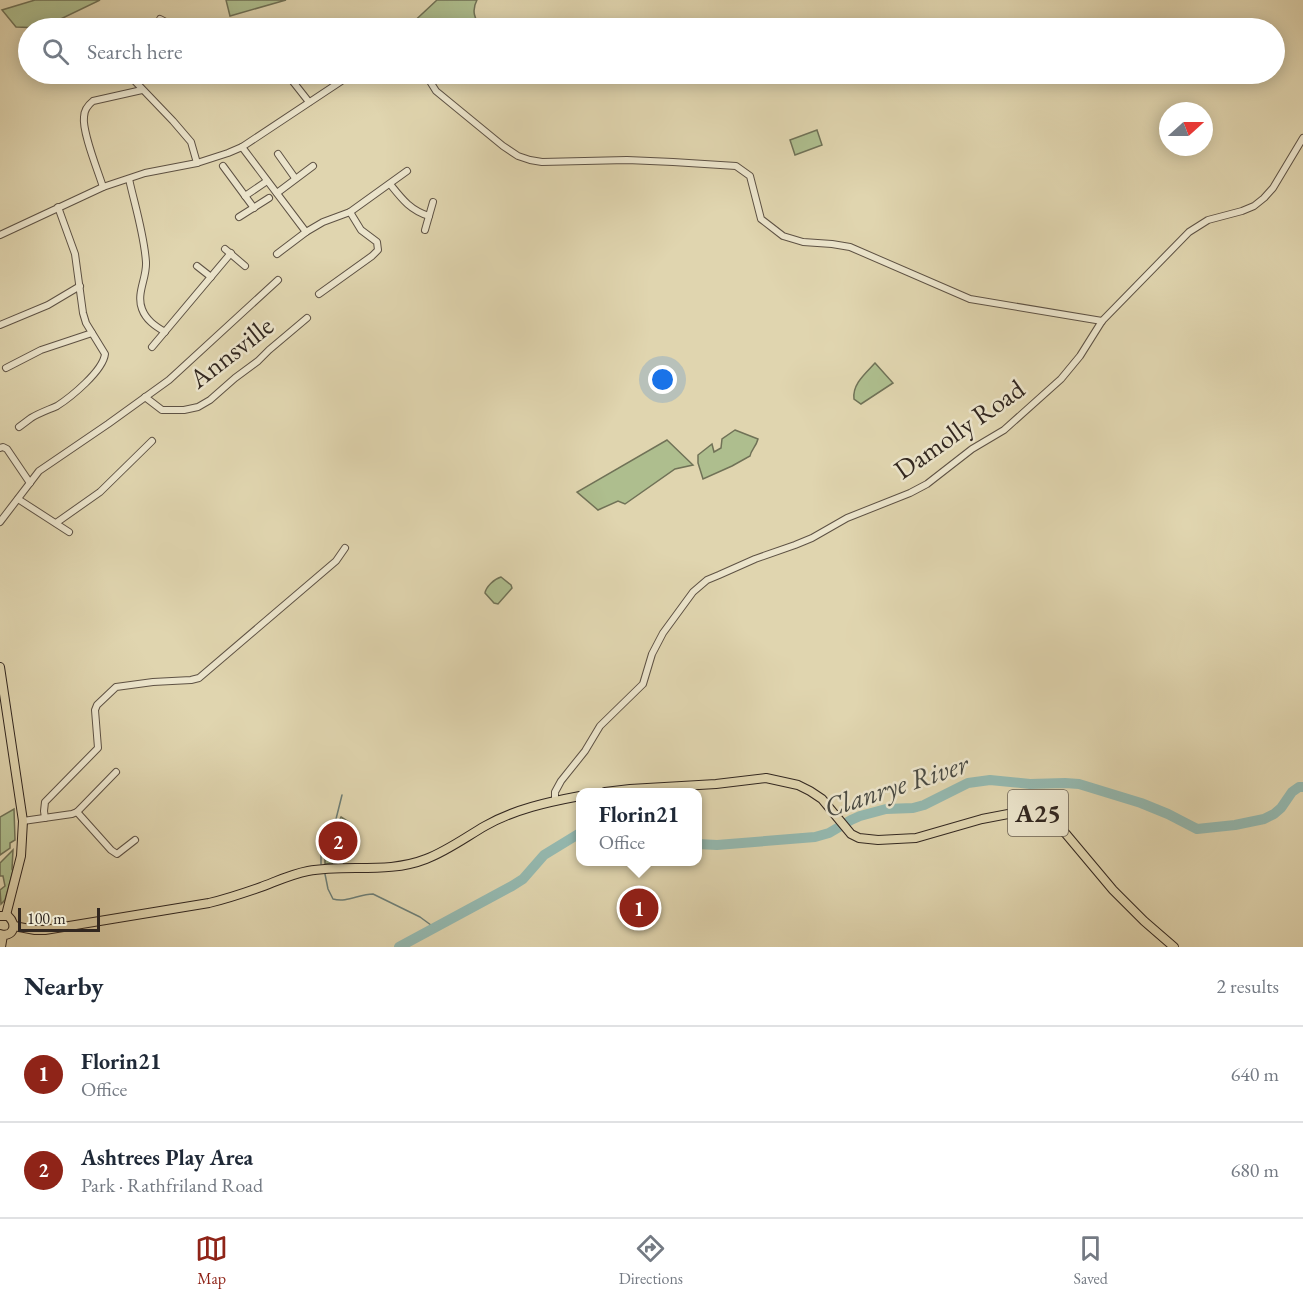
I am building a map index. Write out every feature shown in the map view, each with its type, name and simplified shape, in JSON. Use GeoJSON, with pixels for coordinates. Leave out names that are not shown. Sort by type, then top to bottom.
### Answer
{"type":"FeatureCollection","features":[{"type":"Feature","properties":{"kind":"main road"},"geometry":{"type":"LineString","coordinates":[[0,667],[23,821],[21,856],[3,916],[11,918],[14,926],[11,932],[2,934],[1,947]]}},
{"type":"Feature","properties":{"kind":"main road","name":"A25"},"geometry":{"type":"LineString","coordinates":[[647,788],[766,778],[798,785],[822,799],[848,832],[860,838],[878,840],[916,838],[982,819],[1024,811],[1036,813],[1049,819],[1066,834],[1113,890],[1174,947]]}},
{"type":"Feature","properties":{"kind":"main road"},"geometry":{"type":"LineString","coordinates":[[14,926],[45,930],[208,903],[310,870],[401,866],[427,859],[508,815],[576,797]]}},
{"type":"Feature","properties":{"kind":"street"},"geometry":{"type":"LineString","coordinates":[[137,84],[191,142],[197,163]]}},
{"type":"Feature","properties":{"kind":"street"},"geometry":{"type":"LineString","coordinates":[[295,84],[309,102]]}},
{"type":"Feature","properties":{"kind":"street"},"geometry":{"type":"LineString","coordinates":[[0,235],[103,187],[152,172],[197,163],[242,147],[337,84]]}},
{"type":"Feature","properties":{"kind":"street"},"geometry":{"type":"LineString","coordinates":[[432,84],[436,91],[518,156],[542,162],[627,160],[736,166],[750,176],[761,219],[783,236],[802,242],[850,247],[970,299],[1102,321]]}},
{"type":"Feature","properties":{"kind":"street"},"geometry":{"type":"LineString","coordinates":[[103,187],[84,126],[84,115],[93,101],[142,90]]}},
{"type":"Feature","properties":{"kind":"street","name":"Damolly Road"},"geometry":{"type":"LineString","coordinates":[[555,801],[555,792],[561,781],[585,751],[600,726],[643,684],[652,654],[663,633],[693,592],[706,580],[812,538],[847,518],[909,494],[927,484],[972,449],[1004,430],[1061,379],[1080,356],[1102,321],[1189,232],[1208,220],[1254,206],[1264,198],[1273,188],[1303,138]]}},
{"type":"Feature","properties":{"kind":"street"},"geometry":{"type":"LineString","coordinates":[[242,147],[306,232]]}},
{"type":"Feature","properties":{"kind":"street"},"geometry":{"type":"LineString","coordinates":[[278,154],[296,178]]}},
{"type":"Feature","properties":{"kind":"street"},"geometry":{"type":"LineString","coordinates":[[223,166],[254,208]]}},
{"type":"Feature","properties":{"kind":"street"},"geometry":{"type":"LineString","coordinates":[[277,193],[313,166]]}},
{"type":"Feature","properties":{"kind":"street"},"geometry":{"type":"LineString","coordinates":[[276,254],[323,222],[350,212],[408,171]]}},
{"type":"Feature","properties":{"kind":"street"},"geometry":{"type":"LineString","coordinates":[[129,178],[146,266],[140,295],[141,307],[154,325],[165,332]]}},
{"type":"Feature","properties":{"kind":"street"},"geometry":{"type":"LineString","coordinates":[[245,196],[267,181]]}},
{"type":"Feature","properties":{"kind":"street"},"geometry":{"type":"LineString","coordinates":[[390,184],[410,207],[429,216]]}},
{"type":"Feature","properties":{"kind":"street"},"geometry":{"type":"LineString","coordinates":[[239,217],[269,198]]}},
{"type":"Feature","properties":{"kind":"street"},"geometry":{"type":"LineString","coordinates":[[425,230],[433,202]]}},
{"type":"Feature","properties":{"kind":"street"},"geometry":{"type":"LineString","coordinates":[[19,427],[57,405],[78,389],[104,360],[105,354],[86,323],[75,254],[58,207]]}},
{"type":"Feature","properties":{"kind":"street"},"geometry":{"type":"LineString","coordinates":[[319,294],[378,250],[377,242],[361,230],[350,212]]}},
{"type":"Feature","properties":{"kind":"street"},"geometry":{"type":"LineString","coordinates":[[152,347],[212,277],[228,251],[245,266]]}},
{"type":"Feature","properties":{"kind":"street"},"geometry":{"type":"LineString","coordinates":[[197,266],[212,277]]}},
{"type":"Feature","properties":{"kind":"street","name":"Annsville"},"geometry":{"type":"LineString","coordinates":[[0,522],[39,471],[169,380],[278,280]]}},
{"type":"Feature","properties":{"kind":"street"},"geometry":{"type":"LineString","coordinates":[[0,325],[48,305],[80,286]]}},
{"type":"Feature","properties":{"kind":"street","name":"Annsville"},"geometry":{"type":"LineString","coordinates":[[145,397],[162,410],[184,410],[198,407],[258,361],[305,320],[297,315]]}},
{"type":"Feature","properties":{"kind":"street"},"geometry":{"type":"LineString","coordinates":[[6,368],[48,347],[93,333]]}},
{"type":"Feature","properties":{"kind":"street"},"geometry":{"type":"LineString","coordinates":[[56,523],[100,492],[152,441]]}},
{"type":"Feature","properties":{"kind":"street"},"geometry":{"type":"LineString","coordinates":[[0,448],[7,449],[30,483]]}},
{"type":"Feature","properties":{"kind":"street"},"geometry":{"type":"LineString","coordinates":[[18,499],[69,532]]}},
{"type":"Feature","properties":{"kind":"street"},"geometry":{"type":"LineString","coordinates":[[45,818],[45,802],[98,748],[95,710],[97,705],[116,687],[199,678],[336,561],[345,548]]}},
{"type":"Feature","properties":{"kind":"street"},"geometry":{"type":"LineString","coordinates":[[23,821],[77,812],[116,772]]}},
{"type":"Feature","properties":{"kind":"street"},"geometry":{"type":"LineString","coordinates":[[77,812],[117,854],[135,840]]}},
{"type":"Feature","properties":{"kind":"green space"},"geometry":{"type":"Polygon","coordinates":[[[35,0],[100,0],[63,18],[18,18],[18,27],[2,10],[35,0]]]}},
{"type":"Feature","properties":{"kind":"green space"},"geometry":{"type":"Polygon","coordinates":[[[226,0],[286,0],[230,16],[226,0]]]}},
{"type":"Feature","properties":{"kind":"green space"},"geometry":{"type":"Polygon","coordinates":[[[437,0],[477,0],[474,8],[476,18],[418,18],[437,0]]]}},
{"type":"Feature","properties":{"kind":"green space"},"geometry":{"type":"Polygon","coordinates":[[[817,130],[822,145],[795,155],[790,140],[817,130]]]}},
{"type":"Feature","properties":{"kind":"green space"},"geometry":{"type":"Polygon","coordinates":[[[875,363],[893,383],[861,404],[854,399],[855,388],[875,363]]]}},
{"type":"Feature","properties":{"kind":"green space"},"geometry":{"type":"Polygon","coordinates":[[[735,430],[758,439],[750,456],[703,479],[698,455],[712,444],[714,452],[721,448],[722,439],[735,430]]]}},
{"type":"Feature","properties":{"kind":"green space"},"geometry":{"type":"Polygon","coordinates":[[[667,440],[693,465],[675,469],[625,504],[618,501],[598,510],[577,492],[667,440]]]}},
{"type":"Feature","properties":{"kind":"green space"},"geometry":{"type":"Polygon","coordinates":[[[501,577],[512,588],[498,604],[494,603],[485,593],[491,583],[501,577]]]}},
{"type":"Feature","properties":{"kind":"green space"},"geometry":{"type":"Polygon","coordinates":[[[14,809],[15,840],[10,843],[10,848],[0,855],[0,817],[14,809]]]}},
{"type":"Feature","properties":{"kind":"green space"},"geometry":{"type":"Polygon","coordinates":[[[341,817],[353,828],[343,852],[338,855],[337,863],[325,864],[325,848],[341,817]]]}},
{"type":"Feature","properties":{"kind":"green space"},"geometry":{"type":"Polygon","coordinates":[[[13,850],[13,871],[5,900],[1,904],[0,890],[5,886],[3,876],[0,876],[0,863],[13,850]]]}},
{"type":"Feature","properties":{"kind":"waterway","name":"Clanrye River"},"geometry":{"type":"LineString","coordinates":[[702,844],[815,837],[829,833],[860,816],[886,809],[913,808],[924,805],[968,783],[990,780],[1030,784],[1079,784],[1141,803],[1197,829],[1264,819],[1281,808],[1292,792],[1303,787]]}},
{"type":"Feature","properties":{"kind":"waterway"},"geometry":{"type":"LineString","coordinates":[[321,864],[321,851],[336,819],[342,795]]}},
{"type":"Feature","properties":{"kind":"waterway","name":"Clanrye River"},"geometry":{"type":"LineString","coordinates":[[399,947],[512,886],[523,879],[544,855],[576,835]]}},
{"type":"Feature","properties":{"kind":"waterway"},"geometry":{"type":"LineString","coordinates":[[325,874],[333,899],[343,900],[373,894],[420,917],[435,928]]}},
{"type":"Feature","properties":{"kind":"place","name":"Ashtrees Play Area"},"geometry":{"type":"Point","coordinates":[338,841]}},
{"type":"Feature","properties":{"kind":"place","name":"Florin21"},"geometry":{"type":"Point","coordinates":[639,908]}}]}
